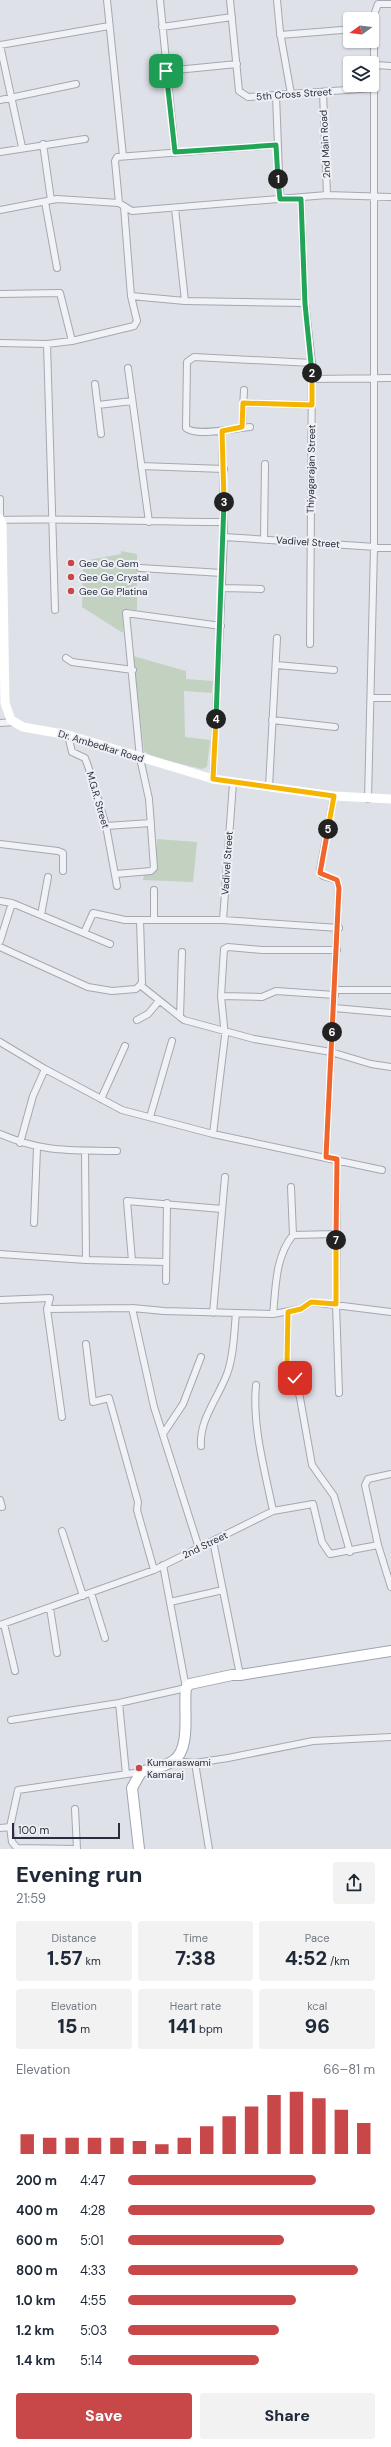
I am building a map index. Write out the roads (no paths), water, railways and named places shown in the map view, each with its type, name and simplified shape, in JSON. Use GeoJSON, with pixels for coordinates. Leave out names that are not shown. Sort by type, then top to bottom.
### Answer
{"type":"FeatureCollection","features":[{"type":"Feature","properties":{"kind":"main road"},"geometry":{"type":"LineString","coordinates":[[139,1849],[132,1788],[141,1772],[174,1761],[185,1743],[184,1701],[186,1688],[195,1682],[232,1675],[391,1651]]}},
{"type":"Feature","properties":{"kind":"street"},"geometry":{"type":"LineString","coordinates":[[107,0],[123,156]]}},
{"type":"Feature","properties":{"kind":"street"},"geometry":{"type":"LineString","coordinates":[[160,0],[175,152]]}},
{"type":"Feature","properties":{"kind":"street"},"geometry":{"type":"LineString","coordinates":[[166,71],[237,64],[230,0]]}},
{"type":"Feature","properties":{"kind":"street"},"geometry":{"type":"LineString","coordinates":[[277,0],[280,35],[290,94]]}},
{"type":"Feature","properties":{"kind":"street"},"geometry":{"type":"LineString","coordinates":[[375,56],[375,8],[378,4],[391,4]]}},
{"type":"Feature","properties":{"kind":"street"},"geometry":{"type":"LineString","coordinates":[[162,27],[232,16]]}},
{"type":"Feature","properties":{"kind":"street"},"geometry":{"type":"LineString","coordinates":[[22,147],[0,45],[109,26]]}},
{"type":"Feature","properties":{"kind":"street"},"geometry":{"type":"LineString","coordinates":[[280,35],[342,30]]}},
{"type":"Feature","properties":{"kind":"street","name":"5th Cross Street"},"geometry":{"type":"LineString","coordinates":[[237,64],[239,92],[248,97],[343,90]]}},
{"type":"Feature","properties":{"kind":"street"},"geometry":{"type":"LineString","coordinates":[[379,65],[391,66]]}},
{"type":"Feature","properties":{"kind":"street"},"geometry":{"type":"LineString","coordinates":[[0,100],[76,84]]}},
{"type":"Feature","properties":{"kind":"street","name":"2nd Main Road"},"geometry":{"type":"LineString","coordinates":[[323,92],[327,195]]}},
{"type":"Feature","properties":{"kind":"street"},"geometry":{"type":"LineString","coordinates":[[368,799],[374,547],[375,92]]}},
{"type":"Feature","properties":{"kind":"street"},"geometry":{"type":"LineString","coordinates":[[276,95],[276,145],[280,199]]}},
{"type":"Feature","properties":{"kind":"street"},"geometry":{"type":"LineString","coordinates":[[0,152],[22,147],[85,139]]}},
{"type":"Feature","properties":{"kind":"street"},"geometry":{"type":"LineString","coordinates":[[43,144],[48,201],[57,268]]}},
{"type":"Feature","properties":{"kind":"street"},"geometry":{"type":"LineString","coordinates":[[0,343],[47,344],[72,341],[137,324],[131,296],[122,205],[115,161],[117,157],[276,145]]}},
{"type":"Feature","properties":{"kind":"street"},"geometry":{"type":"LineString","coordinates":[[0,210],[48,201],[122,205],[132,211],[280,199],[301,199],[327,195],[391,197]]}},
{"type":"Feature","properties":{"kind":"street","name":"Thiyagarajan Street"},"geometry":{"type":"LineString","coordinates":[[301,199],[305,304],[312,362],[310,644]]}},
{"type":"Feature","properties":{"kind":"street"},"geometry":{"type":"LineString","coordinates":[[175,208],[185,301]]}},
{"type":"Feature","properties":{"kind":"street"},"geometry":{"type":"LineString","coordinates":[[0,294],[60,293],[72,341]]}},
{"type":"Feature","properties":{"kind":"street"},"geometry":{"type":"LineString","coordinates":[[131,296],[185,301],[305,304]]}},
{"type":"Feature","properties":{"kind":"street"},"geometry":{"type":"LineString","coordinates":[[47,344],[55,610]]}},
{"type":"Feature","properties":{"kind":"street"},"geometry":{"type":"LineString","coordinates":[[250,427],[222,431],[192,431],[186,428],[188,362],[190,358],[312,362]]}},
{"type":"Feature","properties":{"kind":"street"},"geometry":{"type":"LineString","coordinates":[[128,368],[149,522]]}},
{"type":"Feature","properties":{"kind":"street"},"geometry":{"type":"LineString","coordinates":[[312,379],[391,378]]}},
{"type":"Feature","properties":{"kind":"street"},"geometry":{"type":"LineString","coordinates":[[95,384],[101,434]]}},
{"type":"Feature","properties":{"kind":"street"},"geometry":{"type":"LineString","coordinates":[[242,427],[244,390]]}},
{"type":"Feature","properties":{"kind":"street"},"geometry":{"type":"LineString","coordinates":[[98,405],[132,400]]}},
{"type":"Feature","properties":{"kind":"street"},"geometry":{"type":"LineString","coordinates":[[243,403],[312,405]]}},
{"type":"Feature","properties":{"kind":"street"},"geometry":{"type":"LineString","coordinates":[[213,779],[224,537],[224,469],[222,431]]}},
{"type":"Feature","properties":{"kind":"street"},"geometry":{"type":"LineString","coordinates":[[264,539],[265,464]]}},
{"type":"Feature","properties":{"kind":"street"},"geometry":{"type":"LineString","coordinates":[[141,466],[224,469]]}},
{"type":"Feature","properties":{"kind":"street"},"geometry":{"type":"LineString","coordinates":[[0,499],[5,703],[8,715],[14,722]]}},
{"type":"Feature","properties":{"kind":"street"},"geometry":{"type":"LineString","coordinates":[[0,520],[52,518],[149,522],[224,522]]}},
{"type":"Feature","properties":{"kind":"street","name":"Vadivel Street"},"geometry":{"type":"LineString","coordinates":[[224,537],[391,548]]}},
{"type":"Feature","properties":{"kind":"street"},"geometry":{"type":"LineString","coordinates":[[140,568],[222,573]]}},
{"type":"Feature","properties":{"kind":"street"},"geometry":{"type":"LineString","coordinates":[[222,588],[261,590]]}},
{"type":"Feature","properties":{"kind":"street"},"geometry":{"type":"LineString","coordinates":[[116,874],[153,870],[150,800],[140,758],[133,670],[126,613],[220,626]]}},
{"type":"Feature","properties":{"kind":"street"},"geometry":{"type":"LineString","coordinates":[[269,787],[277,638]]}},
{"type":"Feature","properties":{"kind":"street"},"geometry":{"type":"LineString","coordinates":[[66,658],[72,662],[133,670]]}},
{"type":"Feature","properties":{"kind":"street"},"geometry":{"type":"LineString","coordinates":[[276,664],[334,670]]}},
{"type":"Feature","properties":{"kind":"street"},"geometry":{"type":"LineString","coordinates":[[371,698],[391,698]]}},
{"type":"Feature","properties":{"kind":"street"},"geometry":{"type":"LineString","coordinates":[[272,720],[335,727]]}},
{"type":"Feature","properties":{"kind":"street"},"geometry":{"type":"LineString","coordinates":[[0,723],[14,722]]}},
{"type":"Feature","properties":{"kind":"street","name":"Dr. Ambedkar Road"},"geometry":{"type":"LineString","coordinates":[[14,722],[23,727],[68,735],[213,779],[334,796],[368,799],[391,799]]}},
{"type":"Feature","properties":{"kind":"street","name":"M.G.R. Street"},"geometry":{"type":"LineString","coordinates":[[68,735],[72,752],[85,758],[106,826],[117,886]]}},
{"type":"Feature","properties":{"kind":"street","name":"Vadivel Street"},"geometry":{"type":"LineString","coordinates":[[224,920],[233,783]]}},
{"type":"Feature","properties":{"kind":"street"},"geometry":{"type":"LineString","coordinates":[[326,1157],[334,993],[339,928],[339,888],[337,880],[323,876],[320,870],[334,796]]}},
{"type":"Feature","properties":{"kind":"street"},"geometry":{"type":"LineString","coordinates":[[106,826],[151,823]]}},
{"type":"Feature","properties":{"kind":"street"},"geometry":{"type":"LineString","coordinates":[[0,844],[58,851],[63,853],[63,871]]}},
{"type":"Feature","properties":{"kind":"street"},"geometry":{"type":"LineString","coordinates":[[41,915],[48,877]]}},
{"type":"Feature","properties":{"kind":"street"},"geometry":{"type":"LineString","coordinates":[[154,890],[154,920]]}},
{"type":"Feature","properties":{"kind":"street"},"geometry":{"type":"LineString","coordinates":[[0,901],[12,903],[110,944]]}},
{"type":"Feature","properties":{"kind":"street"},"geometry":{"type":"LineString","coordinates":[[0,941],[12,903]]}},
{"type":"Feature","properties":{"kind":"street"},"geometry":{"type":"LineString","coordinates":[[84,933],[93,913],[125,920],[224,920],[339,928]]}},
{"type":"Feature","properties":{"kind":"street"},"geometry":{"type":"LineString","coordinates":[[0,947],[88,987],[112,991],[136,989],[142,983],[140,920]]}},
{"type":"Feature","properties":{"kind":"street"},"geometry":{"type":"LineString","coordinates":[[213,1134],[224,1030],[220,996],[226,947],[262,950],[337,950]]}},
{"type":"Feature","properties":{"kind":"street"},"geometry":{"type":"LineString","coordinates":[[180,1016],[182,952]]}},
{"type":"Feature","properties":{"kind":"street"},"geometry":{"type":"LineString","coordinates":[[140,985],[184,1020],[254,1039],[331,1052],[371,1064],[391,1067]]}},
{"type":"Feature","properties":{"kind":"street"},"geometry":{"type":"LineString","coordinates":[[220,996],[262,997],[276,991],[334,993],[391,990]]}},
{"type":"Feature","properties":{"kind":"street"},"geometry":{"type":"LineString","coordinates":[[137,1020],[148,1014],[159,1001]]}},
{"type":"Feature","properties":{"kind":"street"},"geometry":{"type":"LineString","coordinates":[[334,1008],[391,1013]]}},
{"type":"Feature","properties":{"kind":"street"},"geometry":{"type":"LineString","coordinates":[[150,1117],[172,1041]]}},
{"type":"Feature","properties":{"kind":"street"},"geometry":{"type":"LineString","coordinates":[[0,1042],[45,1069],[122,1110],[213,1134],[337,1159],[382,1170]]}},
{"type":"Feature","properties":{"kind":"street"},"geometry":{"type":"LineString","coordinates":[[100,1099],[125,1046]]}},
{"type":"Feature","properties":{"kind":"street"},"geometry":{"type":"LineString","coordinates":[[20,1143],[33,1096],[45,1069]]}},
{"type":"Feature","properties":{"kind":"street"},"geometry":{"type":"LineString","coordinates":[[0,1134],[20,1143],[52,1151],[117,1151]]}},
{"type":"Feature","properties":{"kind":"street"},"geometry":{"type":"LineString","coordinates":[[34,1223],[37,1148]]}},
{"type":"Feature","properties":{"kind":"street"},"geometry":{"type":"LineString","coordinates":[[85,1151],[86,1260]]}},
{"type":"Feature","properties":{"kind":"street"},"geometry":{"type":"LineString","coordinates":[[337,1159],[336,1304],[339,1393]]}},
{"type":"Feature","properties":{"kind":"street"},"geometry":{"type":"LineString","coordinates":[[213,1313],[225,1177]]}},
{"type":"Feature","properties":{"kind":"street"},"geometry":{"type":"LineString","coordinates":[[273,1314],[280,1256],[293,1235],[291,1187]]}},
{"type":"Feature","properties":{"kind":"street"},"geometry":{"type":"LineString","coordinates":[[132,1261],[127,1201],[167,1203],[222,1209]]}},
{"type":"Feature","properties":{"kind":"street"},"geometry":{"type":"LineString","coordinates":[[166,1281],[167,1203]]}},
{"type":"Feature","properties":{"kind":"street"},"geometry":{"type":"LineString","coordinates":[[293,1235],[336,1234]]}},
{"type":"Feature","properties":{"kind":"street"},"geometry":{"type":"LineString","coordinates":[[0,1254],[86,1260],[166,1262]]}},
{"type":"Feature","properties":{"kind":"street"},"geometry":{"type":"LineString","coordinates":[[0,1300],[50,1298],[47,1309],[62,1417]]}},
{"type":"Feature","properties":{"kind":"street"},"geometry":{"type":"LineString","coordinates":[[47,1309],[132,1308],[213,1313],[273,1314],[301,1309],[311,1302],[391,1312]]}},
{"type":"Feature","properties":{"kind":"street"},"geometry":{"type":"LineString","coordinates":[[132,1308],[154,1407],[199,1548]]}},
{"type":"Feature","properties":{"kind":"street"},"geometry":{"type":"LineString","coordinates":[[288,1312],[287,1363],[295,1378],[300,1398],[312,1465],[334,1496],[350,1552]]}},
{"type":"Feature","properties":{"kind":"street"},"geometry":{"type":"LineString","coordinates":[[201,1446],[200,1435],[227,1374],[231,1359],[236,1313]]}},
{"type":"Feature","properties":{"kind":"street"},"geometry":{"type":"LineString","coordinates":[[86,1344],[93,1402],[109,1398],[138,1502],[137,1510],[154,1570]]}},
{"type":"Feature","properties":{"kind":"street"},"geometry":{"type":"LineString","coordinates":[[163,1434],[183,1404],[201,1357]]}},
{"type":"Feature","properties":{"kind":"street"},"geometry":{"type":"LineString","coordinates":[[256,1385],[255,1396],[260,1441],[273,1511]]}},
{"type":"Feature","properties":{"kind":"street"},"geometry":{"type":"LineString","coordinates":[[391,1474],[365,1482],[378,1545],[391,1587]]}},
{"type":"Feature","properties":{"kind":"street"},"geometry":{"type":"LineString","coordinates":[[0,1500],[2,1507]]}},
{"type":"Feature","properties":{"kind":"street","name":"2nd Street"},"geometry":{"type":"LineString","coordinates":[[2,1624],[154,1570],[273,1511],[311,1503],[322,1542],[328,1553],[350,1552],[378,1545]]}},
{"type":"Feature","properties":{"kind":"street"},"geometry":{"type":"LineString","coordinates":[[62,1531],[83,1596]]}},
{"type":"Feature","properties":{"kind":"street"},"geometry":{"type":"LineString","coordinates":[[213,1541],[240,1675]]}},
{"type":"Feature","properties":{"kind":"street"},"geometry":{"type":"LineString","coordinates":[[11,1720],[119,1703],[186,1688],[163,1565]]}},
{"type":"Feature","properties":{"kind":"street"},"geometry":{"type":"LineString","coordinates":[[170,1602],[223,1590]]}},
{"type":"Feature","properties":{"kind":"street"},"geometry":{"type":"LineString","coordinates":[[91,1593],[105,1638]]}},
{"type":"Feature","properties":{"kind":"street"},"geometry":{"type":"LineString","coordinates":[[50,1608],[57,1653]]}},
{"type":"Feature","properties":{"kind":"street"},"geometry":{"type":"LineString","coordinates":[[2,1624],[15,1671]]}},
{"type":"Feature","properties":{"kind":"street"},"geometry":{"type":"LineString","coordinates":[[119,1703],[126,1774]]}},
{"type":"Feature","properties":{"kind":"street"},"geometry":{"type":"LineString","coordinates":[[174,1761],[195,1763],[313,1741],[391,1737]]}},
{"type":"Feature","properties":{"kind":"street"},"geometry":{"type":"LineString","coordinates":[[195,1763],[209,1849]]}},
{"type":"Feature","properties":{"kind":"street"},"geometry":{"type":"LineString","coordinates":[[76,1809],[76,1849],[16,1848],[12,1842],[10,1827],[18,1790],[141,1772]]}},
{"type":"Feature","properties":{"kind":"street"},"geometry":{"type":"LineString","coordinates":[[0,1828],[10,1827]]}},
{"type":"Feature","properties":{"kind":"place","name":"Gee Ge Gem"},"geometry":{"type":"Point","coordinates":[71,563]}},
{"type":"Feature","properties":{"kind":"place","name":"Gee Ge Crystal"},"geometry":{"type":"Point","coordinates":[71,577]}},
{"type":"Feature","properties":{"kind":"place","name":"Gee Ge Platina"},"geometry":{"type":"Point","coordinates":[71,591]}},
{"type":"Feature","properties":{"kind":"place","name":"Kumaraswami Kamaraj"},"geometry":{"type":"Point","coordinates":[139,1768]}}]}
